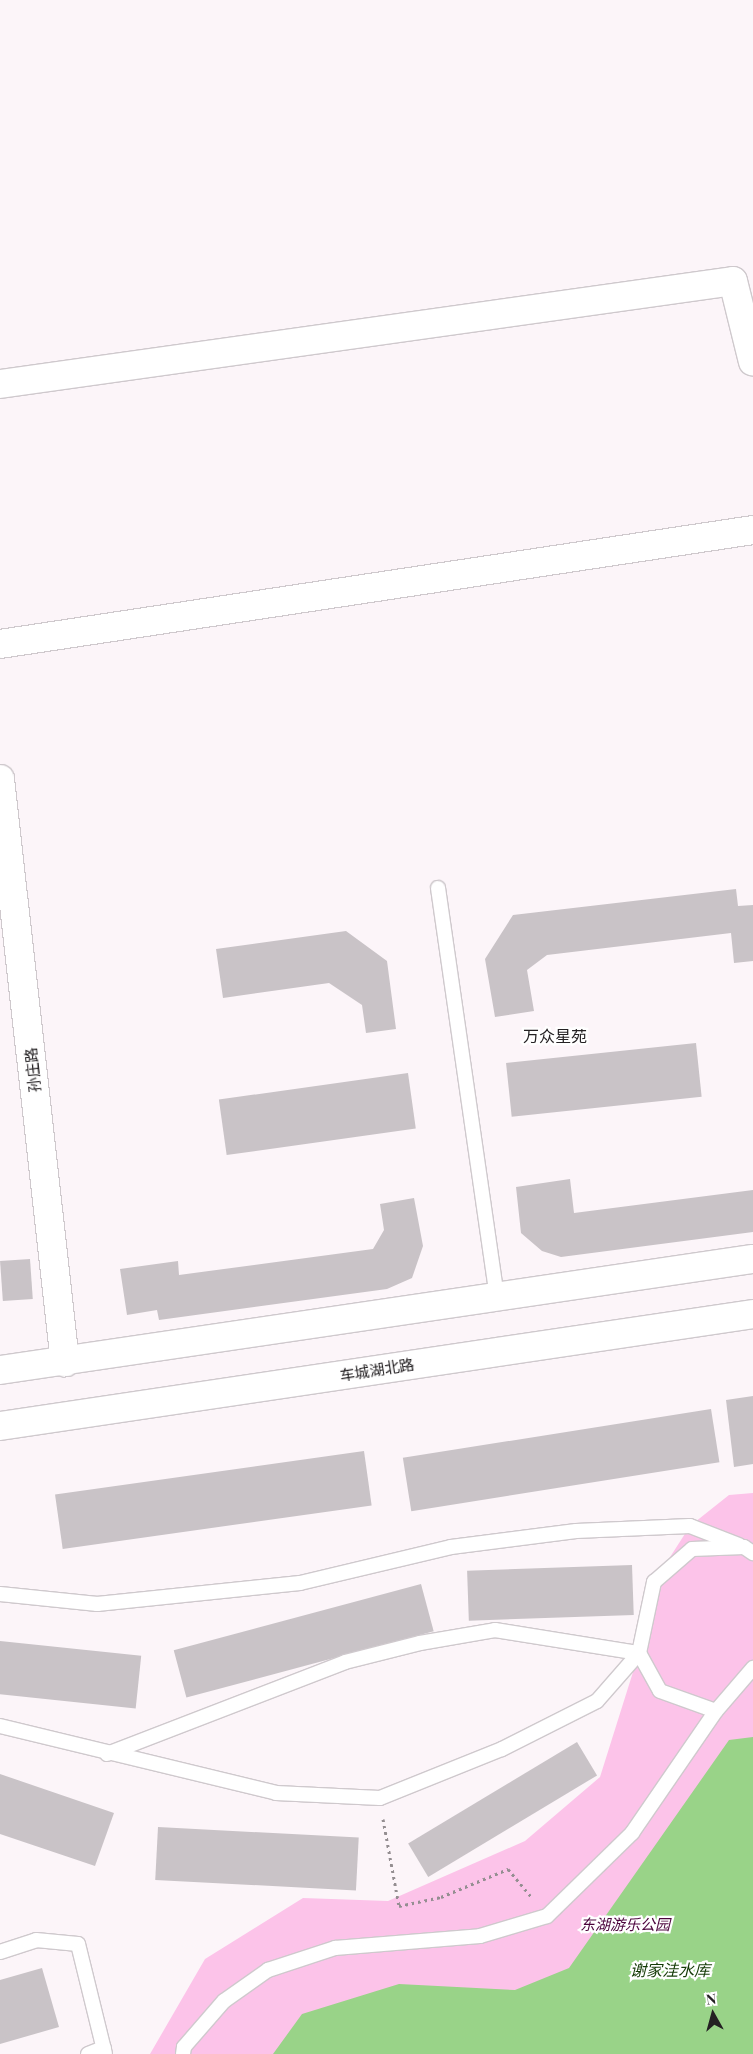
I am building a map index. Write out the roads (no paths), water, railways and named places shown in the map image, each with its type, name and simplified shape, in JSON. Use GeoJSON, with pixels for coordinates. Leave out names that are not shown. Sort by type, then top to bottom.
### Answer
{"type":"FeatureCollection","features":[{"type":"Feature","properties":{"kind":"street"},"geometry":{"type":"LineString","coordinates":[[0,384],[733,280],[753,362]]}},
{"type":"Feature","properties":{"kind":"street"},"geometry":{"type":"LineString","coordinates":[[0,644],[753,530]]}},
{"type":"Feature","properties":{"kind":"street","name":"孙庄路"},"geometry":{"type":"LineString","coordinates":[[0,779],[65,1362]]}},
{"type":"Feature","properties":{"kind":"street"},"geometry":{"type":"LineString","coordinates":[[0,1370],[65,1362],[753,1258]]}},
{"type":"Feature","properties":{"kind":"street","name":"车城湖北路"},"geometry":{"type":"LineString","coordinates":[[0,1426],[753,1314]]}},
{"type":"Feature","properties":{"kind":"lane"},"geometry":{"type":"LineString","coordinates":[[438,888],[497,1297]]}},
{"type":"Feature","properties":{"kind":"lane"},"geometry":{"type":"LineString","coordinates":[[0,1594],[98,1604],[300,1583],[450,1547],[576,1531],[690,1526],[749,1550]]}},
{"type":"Feature","properties":{"kind":"lane"},"geometry":{"type":"LineString","coordinates":[[0,1726],[107,1754],[276,1793],[380,1798],[502,1748],[597,1701],[639,1653],[654,1582],[692,1549],[749,1550]]}},
{"type":"Feature","properties":{"kind":"lane"},"geometry":{"type":"LineString","coordinates":[[107,1754],[345,1662],[420,1643],[495,1630],[639,1653]]}},
{"type":"Feature","properties":{"kind":"lane"},"geometry":{"type":"LineString","coordinates":[[639,1653],[660,1691],[716,1711]]}},
{"type":"Feature","properties":{"kind":"lane"},"geometry":{"type":"LineString","coordinates":[[183,2054],[184,2047],[224,2001],[268,1970],[335,1948],[480,1936],[547,1916],[632,1833],[716,1711],[753,1668]]}},
{"type":"Feature","properties":{"kind":"lane"},"geometry":{"type":"LineString","coordinates":[[0,1952],[36,1940],[78,1944],[104,2051],[88,2054]]}},
{"type":"Feature","properties":{"kind":"water","name":"谢家洼水库"},"geometry":{"type":"Polygon","coordinates":[[[753,1737],[753,2054],[273,2054],[302,2014],[399,1984],[515,1990],[569,1968],[729,1740],[753,1737]]]}},
{"type":"Feature","properties":{"kind":"district","name":"万众星苑"},"geometry":{"type":"Point","coordinates":[555,1036]}},
{"type":"Feature","properties":{"kind":"park label","name":"东湖游乐公园"},"geometry":{"type":"Point","coordinates":[625,1925]}}]}
